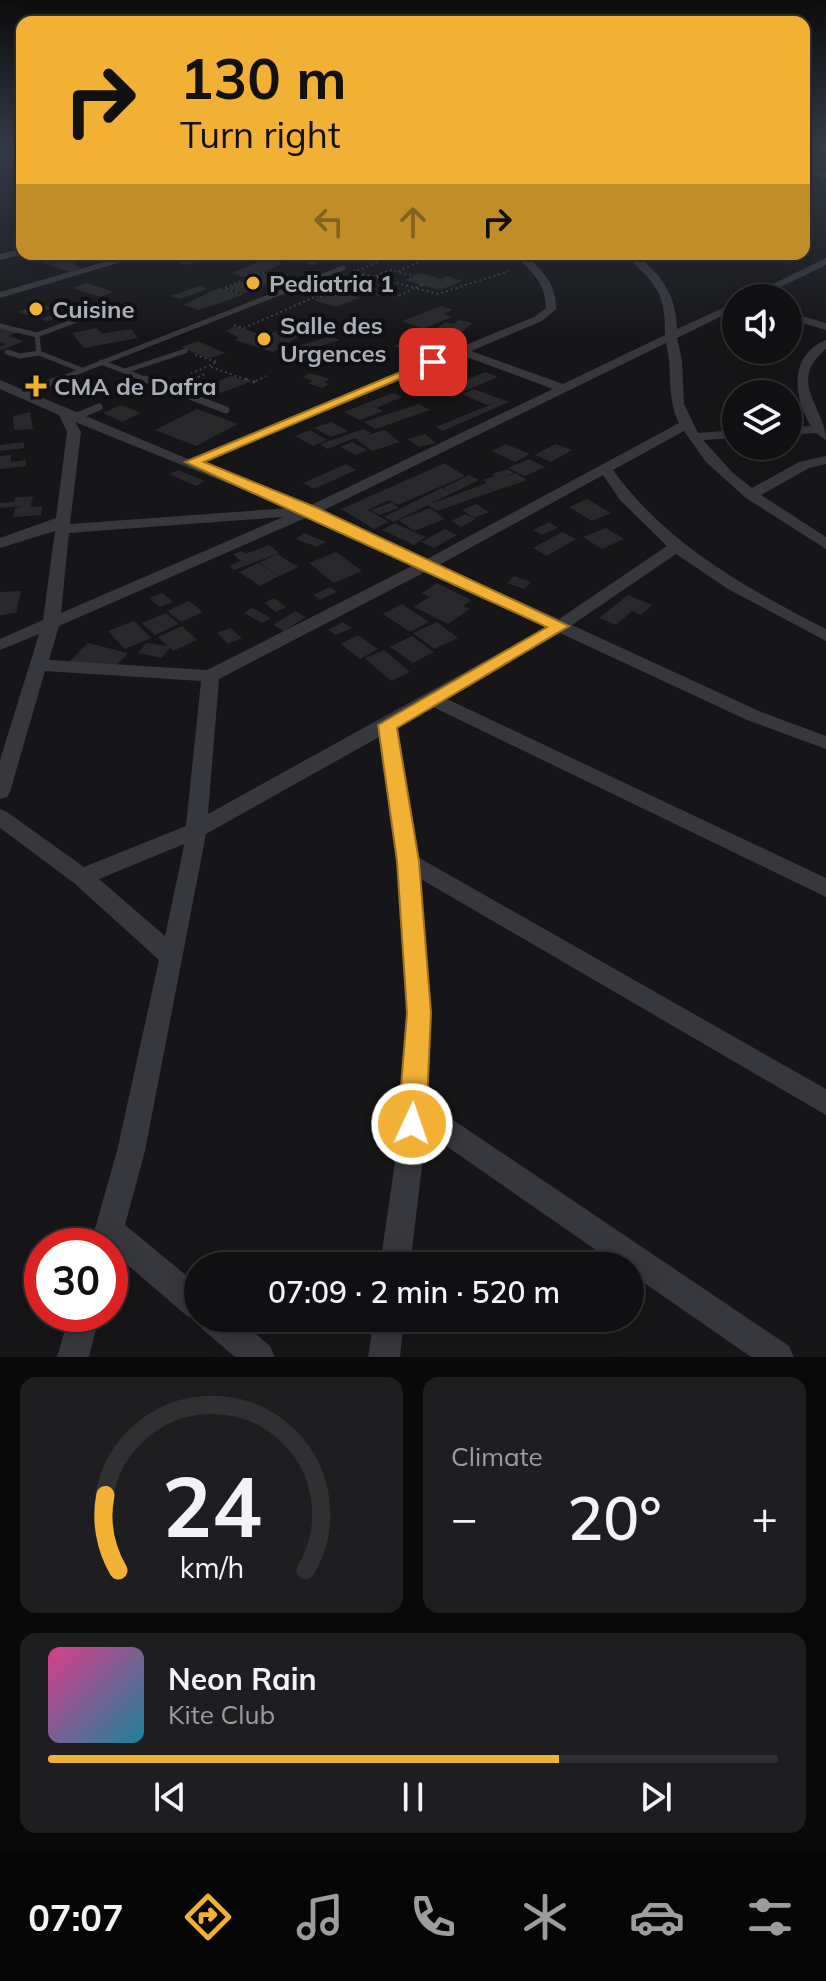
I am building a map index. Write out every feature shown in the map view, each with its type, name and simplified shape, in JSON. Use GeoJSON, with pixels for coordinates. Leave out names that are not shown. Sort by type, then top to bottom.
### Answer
{"type":"FeatureCollection","features":[{"type":"Feature","properties":{"kind":"street"},"geometry":{"type":"LineString","coordinates":[[0,295],[120,260]]}},
{"type":"Feature","properties":{"kind":"street"},"geometry":{"type":"LineString","coordinates":[[192,462],[538,319],[551,309],[553,297],[543,278],[524,260]]}},
{"type":"Feature","properties":{"kind":"street"},"geometry":{"type":"LineString","coordinates":[[636,260],[657,279],[671,303],[674,320],[671,337],[676,361],[673,387],[690,430],[705,456],[751,495],[826,544]]}},
{"type":"Feature","properties":{"kind":"street"},"geometry":{"type":"LineString","coordinates":[[778,284],[826,261]]}},
{"type":"Feature","properties":{"kind":"street"},"geometry":{"type":"LineString","coordinates":[[0,645],[310,511],[722,312]]}},
{"type":"Feature","properties":{"kind":"street"},"geometry":{"type":"LineString","coordinates":[[802,319],[826,327]]}},
{"type":"Feature","properties":{"kind":"street"},"geometry":{"type":"LineString","coordinates":[[822,433],[803,398],[801,382],[806,365],[826,343]]}},
{"type":"Feature","properties":{"kind":"street"},"geometry":{"type":"LineString","coordinates":[[460,351],[565,389]]}},
{"type":"Feature","properties":{"kind":"street"},"geometry":{"type":"LineString","coordinates":[[0,384],[310,511],[754,716],[826,743]]}},
{"type":"Feature","properties":{"kind":"street"},"geometry":{"type":"LineString","coordinates":[[0,792],[51,623],[74,432],[70,415]]}},
{"type":"Feature","properties":{"kind":"street"},"geometry":{"type":"LineString","coordinates":[[38,665],[210,676],[427,565],[605,469],[690,430],[722,433]]}},
{"type":"Feature","properties":{"kind":"street"},"geometry":{"type":"LineString","coordinates":[[802,432],[822,433]]}},
{"type":"Feature","properties":{"kind":"street"},"geometry":{"type":"LineString","coordinates":[[751,495],[804,465],[826,460]]}},
{"type":"Feature","properties":{"kind":"street"},"geometry":{"type":"LineString","coordinates":[[605,469],[640,514],[677,546],[767,604],[826,636]]}},
{"type":"Feature","properties":{"kind":"street"},"geometry":{"type":"LineString","coordinates":[[0,543],[61,525],[310,511]]}},
{"type":"Feature","properties":{"kind":"street"},"geometry":{"type":"LineString","coordinates":[[82,877],[194,831],[387,725],[560,626],[677,546]]}},
{"type":"Feature","properties":{"kind":"street"},"geometry":{"type":"LineString","coordinates":[[110,1228],[131,1151],[194,851],[210,676]]}},
{"type":"Feature","properties":{"kind":"street"},"geometry":{"type":"LineString","coordinates":[[432,699],[826,888]]}},
{"type":"Feature","properties":{"kind":"street"},"geometry":{"type":"LineString","coordinates":[[387,725],[408,861],[419,1013],[413,1108],[397,1252]]}},
{"type":"Feature","properties":{"kind":"street"},"geometry":{"type":"LineString","coordinates":[[0,817],[82,877],[171,956]]}},
{"type":"Feature","properties":{"kind":"street"},"geometry":{"type":"LineString","coordinates":[[408,861],[826,1103]]}},
{"type":"Feature","properties":{"kind":"street"},"geometry":{"type":"LineString","coordinates":[[413,1108],[778,1357]]}},
{"type":"Feature","properties":{"kind":"street"},"geometry":{"type":"LineString","coordinates":[[128,1253],[184,1295]]}},
{"type":"Feature","properties":{"kind":"street"},"geometry":{"type":"LineString","coordinates":[[73,1357],[80,1332]]}},
{"type":"Feature","properties":{"kind":"street"},"geometry":{"type":"LineString","coordinates":[[230,1332],[259,1357]]}},
{"type":"Feature","properties":{"kind":"street"},"geometry":{"type":"LineString","coordinates":[[384,1357],[387,1332]]}},
{"type":"Feature","properties":{"kind":"lane"},"geometry":{"type":"LineString","coordinates":[[21,394],[343,268]]}},
{"type":"Feature","properties":{"kind":"lane"},"geometry":{"type":"LineString","coordinates":[[0,326],[37,335],[98,312]]}},
{"type":"Feature","properties":{"kind":"lane"},"geometry":{"type":"LineString","coordinates":[[37,335],[39,353]]}},
{"type":"Feature","properties":{"kind":"lane"},"geometry":{"type":"LineString","coordinates":[[125,371],[185,351]]}},
{"type":"Feature","properties":{"kind":"lane"},"geometry":{"type":"LineString","coordinates":[[7,352],[20,356],[39,353],[82,370]]}},
{"type":"Feature","properties":{"kind":"lane"},"geometry":{"type":"LineString","coordinates":[[101,362],[226,410]]}},
{"type":"Feature","properties":{"kind":"lane"},"geometry":{"type":"LineString","coordinates":[[70,415],[99,407]]}},
{"type":"Feature","properties":{"kind":"path"},"geometry":{"type":"LineString","coordinates":[[355,271],[381,260]]}},
{"type":"Feature","properties":{"kind":"path"},"geometry":{"type":"LineString","coordinates":[[398,271],[424,260]]}},
{"type":"Feature","properties":{"kind":"path"},"geometry":{"type":"LineString","coordinates":[[783,260],[809,269]]}},
{"type":"Feature","properties":{"kind":"path"},"geometry":{"type":"LineString","coordinates":[[343,268],[438,294],[509,271]]}},
{"type":"Feature","properties":{"kind":"path"},"geometry":{"type":"LineString","coordinates":[[375,277],[390,270],[415,276]]}},
{"type":"Feature","properties":{"kind":"path"},"geometry":{"type":"LineString","coordinates":[[243,295],[224,288],[263,273],[283,279]]}},
{"type":"Feature","properties":{"kind":"path"},"geometry":{"type":"LineString","coordinates":[[227,328],[235,325],[244,328],[366,274]]}},
{"type":"Feature","properties":{"kind":"path"},"geometry":{"type":"LineString","coordinates":[[350,282],[400,296],[422,285],[419,284]]}},
{"type":"Feature","properties":{"kind":"path"},"geometry":{"type":"LineString","coordinates":[[281,348],[304,358],[295,362]]}},
{"type":"Feature","properties":{"kind":"path"},"geometry":{"type":"LineString","coordinates":[[196,351],[191,353],[217,362],[186,376],[194,379],[205,374]]}},
{"type":"Feature","properties":{"kind":"path"},"geometry":{"type":"LineString","coordinates":[[209,366],[254,382],[266,376]]}},
{"type":"Feature","properties":{"kind":"building"},"geometry":{"type":"Polygon","coordinates":[[[36,260],[60,260],[46,264],[36,260]]]}},
{"type":"Feature","properties":{"kind":"building"},"geometry":{"type":"Polygon","coordinates":[[[70,260],[81,269],[71,272],[48,265],[70,260]]]}},
{"type":"Feature","properties":{"kind":"building"},"geometry":{"type":"Polygon","coordinates":[[[185,260],[201,260],[188,265],[178,263],[185,260]]]}},
{"type":"Feature","properties":{"kind":"building"},"geometry":{"type":"Polygon","coordinates":[[[264,260],[283,264],[248,278],[231,273],[264,260]]]}},
{"type":"Feature","properties":{"kind":"building"},"geometry":{"type":"Polygon","coordinates":[[[296,260],[324,260],[313,265],[296,260]]]}},
{"type":"Feature","properties":{"kind":"building","name":"Pediatria 1"},"geometry":{"type":"Polygon","coordinates":[[[263,273],[280,278],[244,293],[227,288],[263,273]]]}},
{"type":"Feature","properties":{"kind":"building"},"geometry":{"type":"Polygon","coordinates":[[[421,273],[462,281],[440,290],[404,280],[421,273]]]}},
{"type":"Feature","properties":{"kind":"building"},"geometry":{"type":"Polygon","coordinates":[[[86,283],[114,292],[101,297],[72,288],[86,283]]]}},
{"type":"Feature","properties":{"kind":"building"},"geometry":{"type":"Polygon","coordinates":[[[200,286],[208,289],[180,299],[171,296],[200,286]]]}},
{"type":"Feature","properties":{"kind":"building"},"geometry":{"type":"Polygon","coordinates":[[[219,288],[243,295],[199,310],[183,305],[219,288]]]}},
{"type":"Feature","properties":{"kind":"building"},"geometry":{"type":"Polygon","coordinates":[[[337,291],[359,298],[336,307],[314,300],[337,291]]]}},
{"type":"Feature","properties":{"kind":"building","name":"Cuisine"},"geometry":{"type":"Polygon","coordinates":[[[38,304],[52,308],[31,316],[18,312],[38,304]]]}},
{"type":"Feature","properties":{"kind":"building"},"geometry":{"type":"Polygon","coordinates":[[[441,306],[453,310],[443,314],[452,317],[423,329],[402,321],[441,306]]]}},
{"type":"Feature","properties":{"kind":"building"},"geometry":{"type":"Polygon","coordinates":[[[70,308],[82,312],[47,321],[41,319],[70,308]]]}},
{"type":"Feature","properties":{"kind":"building"},"geometry":{"type":"Polygon","coordinates":[[[119,310],[137,317],[125,321],[106,314],[119,310]]]}},
{"type":"Feature","properties":{"kind":"building"},"geometry":{"type":"Polygon","coordinates":[[[458,320],[473,323],[461,333],[437,328],[445,322],[454,324],[458,320]]]}},
{"type":"Feature","properties":{"kind":"building","name":"Salle des Urgences"},"geometry":{"type":"Polygon","coordinates":[[[289,325],[309,331],[273,352],[234,340],[239,338],[226,331],[235,326],[266,336],[289,325]]]}},
{"type":"Feature","properties":{"kind":"building"},"geometry":{"type":"Polygon","coordinates":[[[0,327],[18,332],[9,336],[24,341],[0,351],[0,346],[6,344],[0,342],[0,327]]]}},
{"type":"Feature","properties":{"kind":"building"},"geometry":{"type":"Polygon","coordinates":[[[97,328],[102,334],[131,329],[138,338],[84,348],[72,333],[97,328]]]}},
{"type":"Feature","properties":{"kind":"building"},"geometry":{"type":"Polygon","coordinates":[[[331,336],[340,340],[305,351],[296,347],[331,336]]]}},
{"type":"Feature","properties":{"kind":"building"},"geometry":{"type":"Polygon","coordinates":[[[420,336],[433,341],[407,351],[393,346],[420,336]]]}},
{"type":"Feature","properties":{"kind":"building"},"geometry":{"type":"Polygon","coordinates":[[[198,341],[225,353],[208,359],[181,347],[198,341]]]}},
{"type":"Feature","properties":{"kind":"building"},"geometry":{"type":"Polygon","coordinates":[[[458,370],[463,373],[440,381],[449,385],[439,389],[425,382],[458,370]]]}},
{"type":"Feature","properties":{"kind":"building"},"geometry":{"type":"Polygon","coordinates":[[[485,372],[498,377],[456,395],[443,390],[485,372]]]}},
{"type":"Feature","properties":{"kind":"building"},"geometry":{"type":"Polygon","coordinates":[[[310,373],[330,379],[324,382],[329,384],[322,388],[308,383],[312,381],[303,377],[310,373]]]}},
{"type":"Feature","properties":{"kind":"building"},"geometry":{"type":"Polygon","coordinates":[[[231,376],[250,382],[221,393],[203,387],[231,376]]]}},
{"type":"Feature","properties":{"kind":"building"},"geometry":{"type":"Polygon","coordinates":[[[474,389],[509,402],[443,431],[436,427],[497,402],[487,405],[462,394],[474,389]]]}},
{"type":"Feature","properties":{"kind":"building"},"geometry":{"type":"Polygon","coordinates":[[[393,393],[402,397],[376,408],[383,411],[360,420],[344,412],[393,393]]]}},
{"type":"Feature","properties":{"kind":"building"},"geometry":{"type":"Polygon","coordinates":[[[419,404],[430,410],[375,429],[364,422],[419,404]]]}},
{"type":"Feature","properties":{"kind":"building"},"geometry":{"type":"Polygon","coordinates":[[[121,405],[141,413],[122,422],[103,413],[121,405]]]}},
{"type":"Feature","properties":{"kind":"building"},"geometry":{"type":"Polygon","coordinates":[[[197,409],[238,424],[196,446],[155,430],[197,409]]]}},
{"type":"Feature","properties":{"kind":"building"},"geometry":{"type":"Polygon","coordinates":[[[30,412],[33,429],[14,430],[13,416],[30,412]]]}},
{"type":"Feature","properties":{"kind":"building"},"geometry":{"type":"Polygon","coordinates":[[[331,422],[348,431],[331,437],[314,428],[331,422]]]}},
{"type":"Feature","properties":{"kind":"building"},"geometry":{"type":"Polygon","coordinates":[[[363,429],[371,433],[361,437],[384,430],[400,442],[372,451],[355,438],[327,449],[320,444],[363,429]]]}},
{"type":"Feature","properties":{"kind":"building"},"geometry":{"type":"Polygon","coordinates":[[[310,430],[327,440],[313,446],[295,436],[310,430]]]}},
{"type":"Feature","properties":{"kind":"building"},"geometry":{"type":"Polygon","coordinates":[[[425,434],[436,443],[419,447],[408,439],[425,434]]]}},
{"type":"Feature","properties":{"kind":"building"},"geometry":{"type":"Polygon","coordinates":[[[24,442],[24,448],[0,451],[0,445],[24,442]]]}},
{"type":"Feature","properties":{"kind":"building"},"geometry":{"type":"Polygon","coordinates":[[[352,442],[367,450],[356,455],[340,447],[352,442]]]}},
{"type":"Feature","properties":{"kind":"building"},"geometry":{"type":"Polygon","coordinates":[[[506,444],[530,454],[515,462],[492,451],[506,444]]]}},
{"type":"Feature","properties":{"kind":"building"},"geometry":{"type":"Polygon","coordinates":[[[555,444],[572,450],[551,462],[535,455],[555,444]]]}},
{"type":"Feature","properties":{"kind":"building"},"geometry":{"type":"Polygon","coordinates":[[[11,455],[11,462],[26,460],[26,466],[0,469],[0,456],[11,455]]]}},
{"type":"Feature","properties":{"kind":"building"},"geometry":{"type":"Polygon","coordinates":[[[529,459],[545,467],[525,476],[508,468],[529,459]]]}},
{"type":"Feature","properties":{"kind":"building"},"geometry":{"type":"Polygon","coordinates":[[[445,463],[465,476],[398,505],[389,500],[368,510],[389,522],[374,529],[341,509],[445,463]]]}},
{"type":"Feature","properties":{"kind":"building"},"geometry":{"type":"Polygon","coordinates":[[[346,464],[356,470],[314,489],[303,483],[346,464]]]}},
{"type":"Feature","properties":{"kind":"building"},"geometry":{"type":"Polygon","coordinates":[[[508,469],[514,473],[498,479],[516,473],[527,480],[437,511],[428,505],[487,483],[483,480],[508,469]]]}},
{"type":"Feature","properties":{"kind":"building"},"geometry":{"type":"Polygon","coordinates":[[[178,470],[205,481],[196,486],[169,474],[178,470]]]}},
{"type":"Feature","properties":{"kind":"building"},"geometry":{"type":"Polygon","coordinates":[[[469,475],[479,480],[394,522],[384,517],[441,488],[449,492],[443,488],[469,475]]]}},
{"type":"Feature","properties":{"kind":"building"},"geometry":{"type":"Polygon","coordinates":[[[33,496],[30,507],[42,506],[41,515],[13,517],[15,508],[24,506],[0,508],[0,503],[33,496]]]}},
{"type":"Feature","properties":{"kind":"building"},"geometry":{"type":"Polygon","coordinates":[[[587,499],[611,513],[592,521],[569,507],[587,499]]]}},
{"type":"Feature","properties":{"kind":"building"},"geometry":{"type":"Polygon","coordinates":[[[392,502],[399,508],[379,515],[371,510],[392,502]]]}},
{"type":"Feature","properties":{"kind":"building"},"geometry":{"type":"Polygon","coordinates":[[[476,504],[489,512],[474,518],[462,510],[476,504]]]}},
{"type":"Feature","properties":{"kind":"building"},"geometry":{"type":"Polygon","coordinates":[[[430,508],[445,519],[414,531],[399,520],[430,508]]]}},
{"type":"Feature","properties":{"kind":"building"},"geometry":{"type":"Polygon","coordinates":[[[465,514],[476,519],[461,527],[451,521],[465,514]]]}},
{"type":"Feature","properties":{"kind":"building"},"geometry":{"type":"Polygon","coordinates":[[[549,522],[558,528],[542,535],[533,530],[549,522]]]}},
{"type":"Feature","properties":{"kind":"building"},"geometry":{"type":"Polygon","coordinates":[[[395,523],[426,537],[414,545],[382,530],[395,523]]]}},
{"type":"Feature","properties":{"kind":"building"},"geometry":{"type":"Polygon","coordinates":[[[606,528],[624,539],[602,549],[583,537],[606,528]]]}},
{"type":"Feature","properties":{"kind":"building"},"geometry":{"type":"Polygon","coordinates":[[[445,529],[457,535],[434,548],[421,542],[445,529]]]}},
{"type":"Feature","properties":{"kind":"building"},"geometry":{"type":"Polygon","coordinates":[[[562,532],[576,539],[547,556],[533,548],[562,532]]]}},
{"type":"Feature","properties":{"kind":"building"},"geometry":{"type":"Polygon","coordinates":[[[304,533],[326,542],[317,547],[296,539],[304,533]]]}},
{"type":"Feature","properties":{"kind":"building"},"geometry":{"type":"Polygon","coordinates":[[[269,545],[279,553],[234,570],[229,566],[241,561],[233,554],[242,551],[245,554],[269,545]]]}},
{"type":"Feature","properties":{"kind":"building"},"geometry":{"type":"Polygon","coordinates":[[[336,552],[362,571],[334,583],[309,563],[336,552]]]}},
{"type":"Feature","properties":{"kind":"building"},"geometry":{"type":"Polygon","coordinates":[[[277,554],[298,567],[280,576],[259,563],[277,554]]]}},
{"type":"Feature","properties":{"kind":"building"},"geometry":{"type":"Polygon","coordinates":[[[258,563],[279,576],[260,586],[239,572],[258,563]]]}},
{"type":"Feature","properties":{"kind":"building"},"geometry":{"type":"Polygon","coordinates":[[[514,576],[531,582],[524,589],[507,583],[514,576]]]}},
{"type":"Feature","properties":{"kind":"building"},"geometry":{"type":"Polygon","coordinates":[[[437,583],[471,600],[463,606],[470,609],[448,624],[414,607],[429,597],[422,593],[437,583]]]}},
{"type":"Feature","properties":{"kind":"building"},"geometry":{"type":"Polygon","coordinates":[[[330,587],[337,592],[320,600],[313,595],[330,587]]]}},
{"type":"Feature","properties":{"kind":"building"},"geometry":{"type":"Polygon","coordinates":[[[21,591],[16,613],[0,615],[0,592],[21,591]]]}},
{"type":"Feature","properties":{"kind":"building"},"geometry":{"type":"Polygon","coordinates":[[[162,593],[173,602],[160,607],[149,598],[162,593]]]}},
{"type":"Feature","properties":{"kind":"building"},"geometry":{"type":"Polygon","coordinates":[[[628,595],[652,605],[641,615],[632,611],[616,625],[599,618],[628,595]]]}},
{"type":"Feature","properties":{"kind":"building"},"geometry":{"type":"Polygon","coordinates":[[[274,598],[286,607],[276,612],[264,603],[274,598]]]}},
{"type":"Feature","properties":{"kind":"building"},"geometry":{"type":"Polygon","coordinates":[[[189,601],[203,612],[181,622],[167,611],[189,601]]]}},
{"type":"Feature","properties":{"kind":"building"},"geometry":{"type":"Polygon","coordinates":[[[402,604],[429,622],[410,632],[383,614],[402,604]]]}},
{"type":"Feature","properties":{"kind":"building"},"geometry":{"type":"Polygon","coordinates":[[[252,608],[271,618],[262,623],[244,613],[252,608]]]}},
{"type":"Feature","properties":{"kind":"building"},"geometry":{"type":"Polygon","coordinates":[[[295,611],[306,617],[284,631],[273,625],[295,611]]]}},
{"type":"Feature","properties":{"kind":"building"},"geometry":{"type":"Polygon","coordinates":[[[166,613],[179,624],[155,635],[142,623],[166,613]]]}},
{"type":"Feature","properties":{"kind":"building"},"geometry":{"type":"Polygon","coordinates":[[[134,621],[151,638],[125,649],[108,631],[134,621]]]}},
{"type":"Feature","properties":{"kind":"building"},"geometry":{"type":"Polygon","coordinates":[[[343,622],[352,628],[336,635],[328,630],[343,622]]]}},
{"type":"Feature","properties":{"kind":"building"},"geometry":{"type":"Polygon","coordinates":[[[437,622],[458,638],[434,649],[413,633],[437,622]]]}},
{"type":"Feature","properties":{"kind":"building"},"geometry":{"type":"Polygon","coordinates":[[[182,626],[197,640],[173,651],[170,647],[162,658],[138,653],[146,643],[168,646],[158,637],[182,626]]]}},
{"type":"Feature","properties":{"kind":"building"},"geometry":{"type":"Polygon","coordinates":[[[230,628],[242,638],[228,644],[217,633],[230,628]]]}},
{"type":"Feature","properties":{"kind":"building"},"geometry":{"type":"Polygon","coordinates":[[[358,635],[378,649],[360,659],[341,644],[358,635]]]}},
{"type":"Feature","properties":{"kind":"building"},"geometry":{"type":"Polygon","coordinates":[[[412,636],[434,652],[413,663],[390,647],[412,636]]]}},
{"type":"Feature","properties":{"kind":"building"},"geometry":{"type":"Polygon","coordinates":[[[88,643],[128,653],[107,675],[66,665],[88,643]]]}},
{"type":"Feature","properties":{"kind":"building"},"geometry":{"type":"Polygon","coordinates":[[[384,650],[410,672],[391,681],[365,658],[384,650]]]}},
{"type":"Feature","properties":{"kind":"place","name":"Pediatria 1"},"geometry":{"type":"Point","coordinates":[253,283]}},
{"type":"Feature","properties":{"kind":"place","name":"Cuisine"},"geometry":{"type":"Point","coordinates":[36,309]}},
{"type":"Feature","properties":{"kind":"place","name":"Salle des Urgences"},"geometry":{"type":"Point","coordinates":[264,339]}},
{"type":"Feature","properties":{"kind":"place","name":"CMA de Dafra"},"geometry":{"type":"Point","coordinates":[36,386]}},
{"type":"Feature","properties":{"kind":"route"},"geometry":{"type":"LineString","coordinates":[[412,1124],[419,1013],[408,861],[387,725],[560,626],[310,511],[192,462],[433,362]]}}]}
